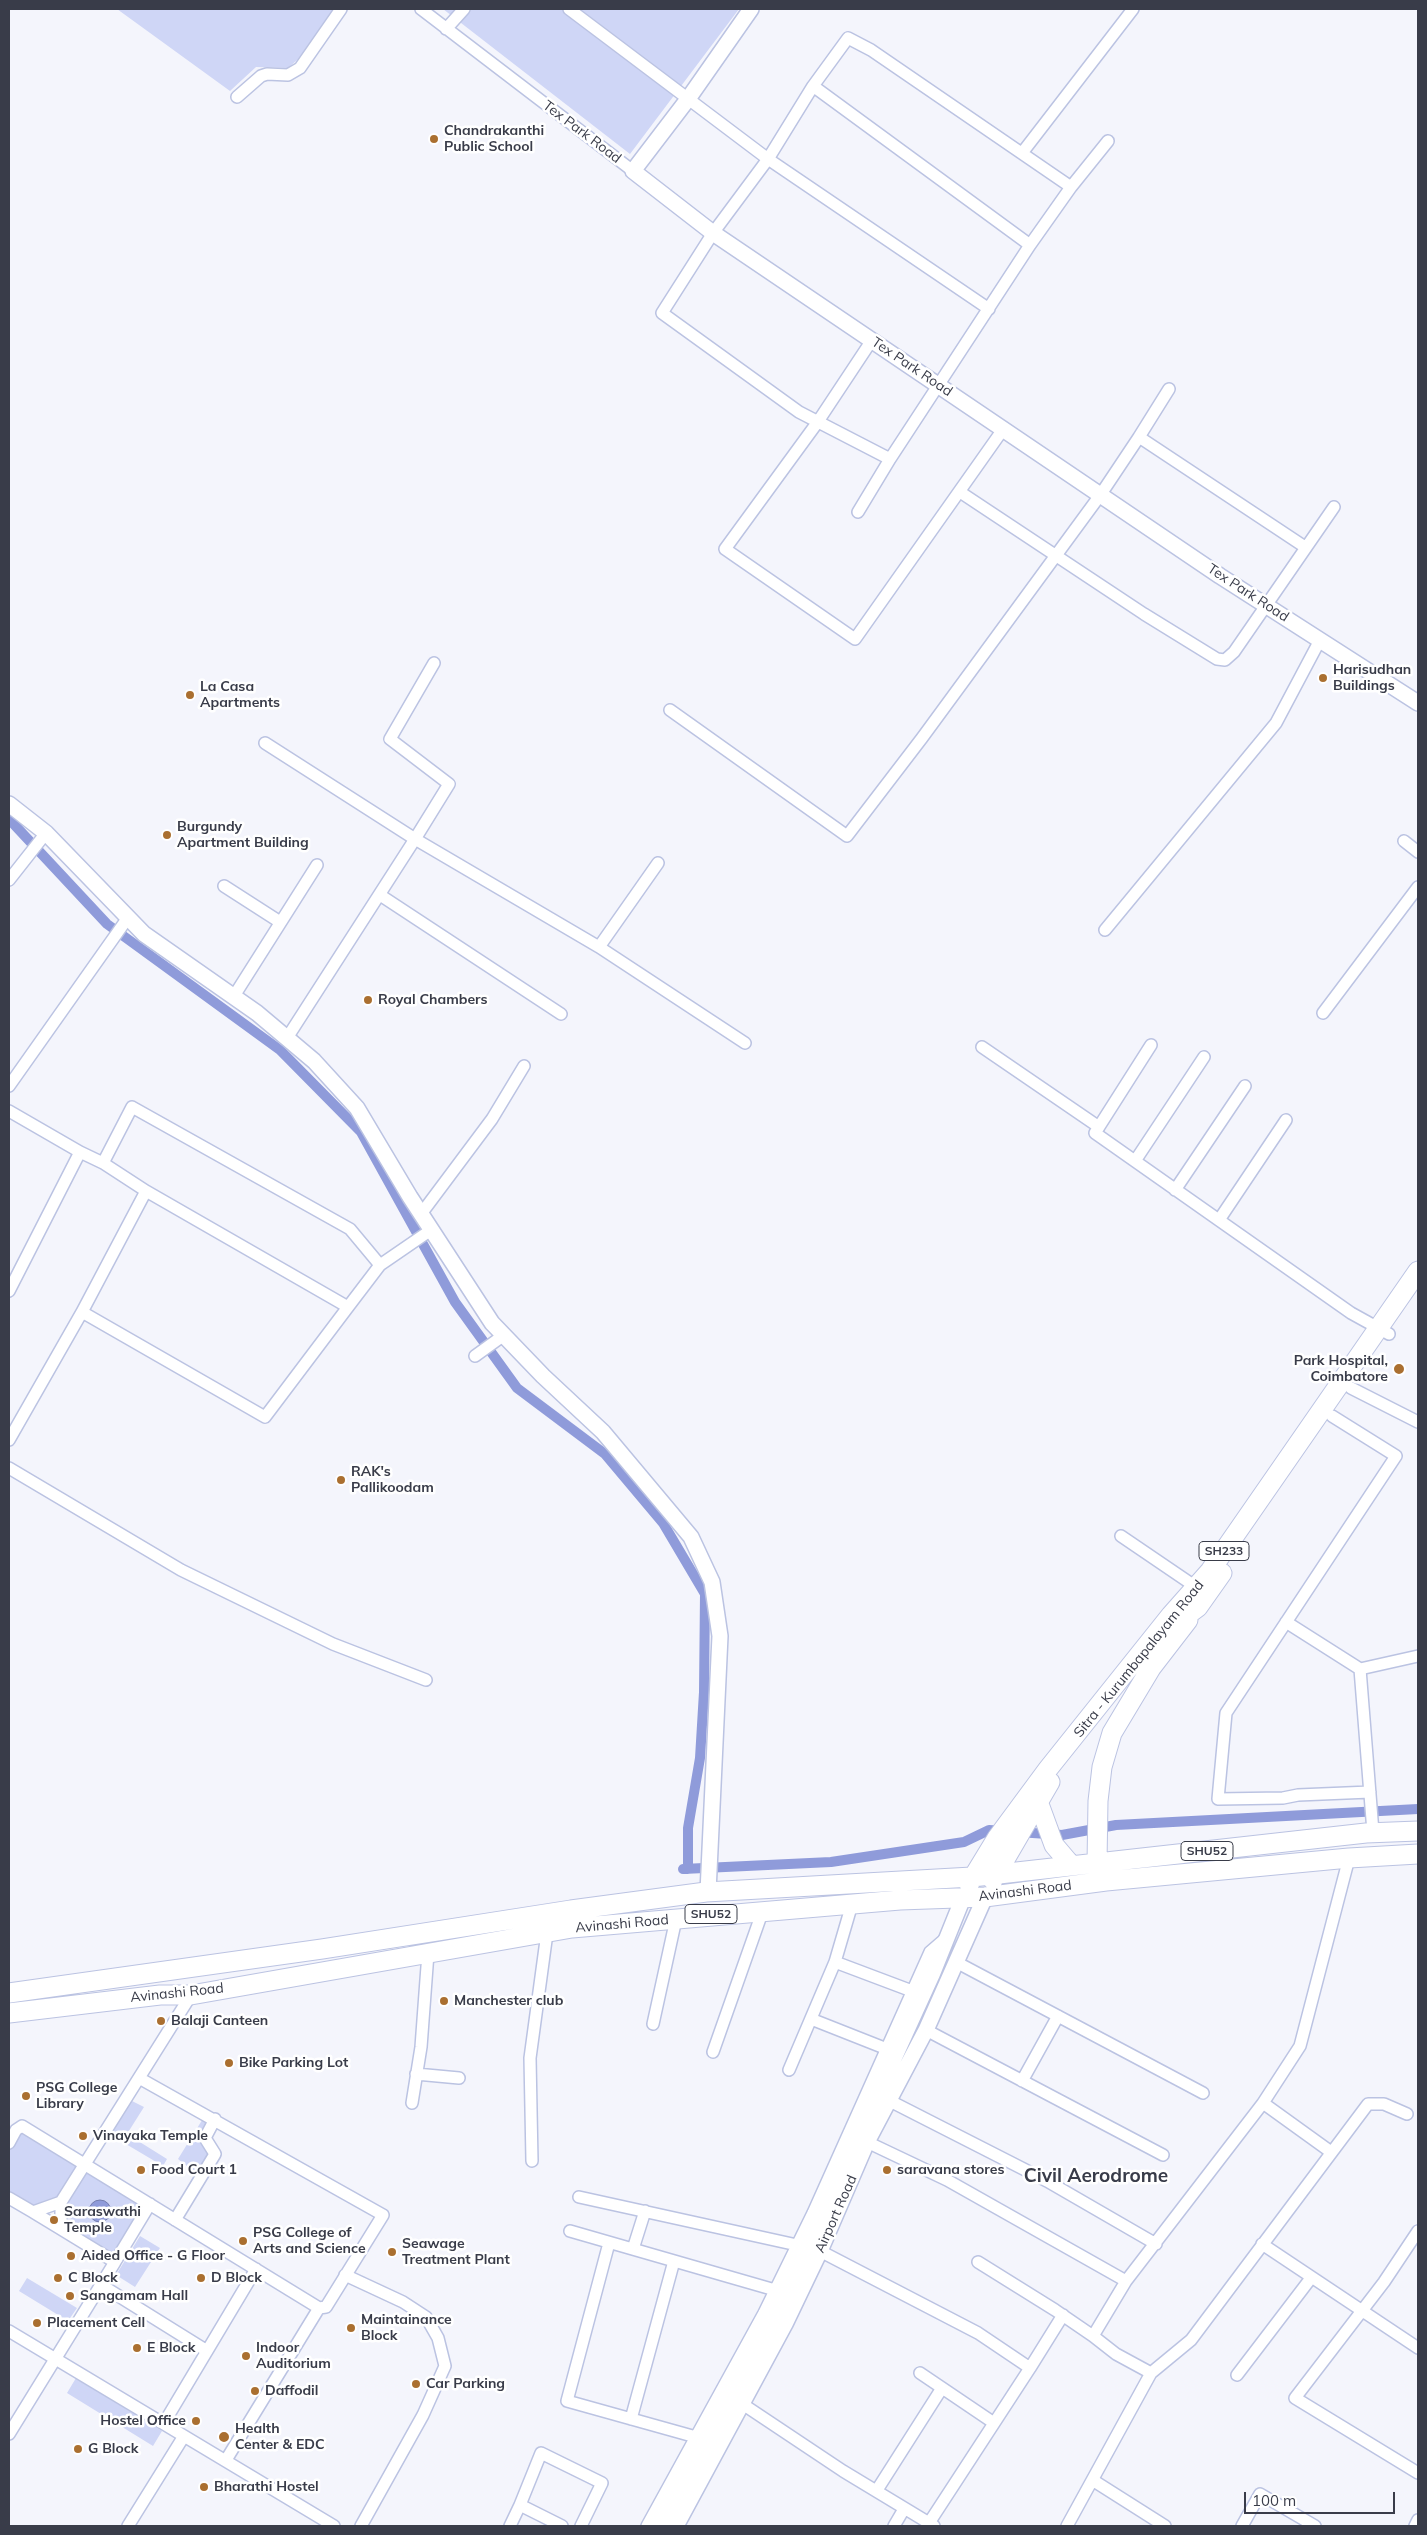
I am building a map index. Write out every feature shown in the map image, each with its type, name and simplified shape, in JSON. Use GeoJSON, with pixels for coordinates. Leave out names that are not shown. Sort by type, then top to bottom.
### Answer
{"type":"FeatureCollection","features":[{"type":"Feature","properties":{"kind":"main road","name":"Sitra - Kurumbapalayam Road"},"geometry":{"type":"LineString","coordinates":[[963,1898],[972,1877],[1012,1817],[1196,1598],[1332,1416],[1351,1388],[1418,1271]]}},
{"type":"Feature","properties":{"kind":"main road","name":"Sitra - Kurumbapalayam Road"},"geometry":{"type":"LineString","coordinates":[[984,1897],[1037,1808],[1061,1762],[1196,1598],[1210,1571],[1384,1330],[1418,1291]]}},
{"type":"Feature","properties":{"kind":"main road"},"geometry":{"type":"LineString","coordinates":[[1097,1857],[1098,1806],[1102,1767],[1112,1733],[1196,1598]]}},
{"type":"Feature","properties":{"kind":"main road"},"geometry":{"type":"LineString","coordinates":[[1037,1808],[1051,1837],[1070,1865]]}},
{"type":"Feature","properties":{"kind":"main road","name":"Avinashi Road"},"geometry":{"type":"LineString","coordinates":[[9,1993],[303,1952],[572,1910],[708,1883],[972,1877],[1070,1865],[1097,1857],[1371,1832],[1418,1831]]}},
{"type":"Feature","properties":{"kind":"main road"},"geometry":{"type":"LineString","coordinates":[[1358,1857],[1371,1832]]}},
{"type":"Feature","properties":{"kind":"main road","name":"Avinashi Road"},"geometry":{"type":"LineString","coordinates":[[9,2013],[160,1994],[191,1995],[572,1928],[762,1910],[900,1900],[984,1897],[1106,1881],[1358,1857],[1418,1854]]}},
{"type":"Feature","properties":{"kind":"street"},"geometry":{"type":"LineString","coordinates":[[236,97],[262,76],[267,74],[288,75],[300,68],[341,9]]}},
{"type":"Feature","properties":{"kind":"street","name":"Tex Park Road"},"geometry":{"type":"LineString","coordinates":[[421,9],[713,233],[1101,494],[1418,703]]}},
{"type":"Feature","properties":{"kind":"street"},"geometry":{"type":"LineString","coordinates":[[446,29],[464,9]]}},
{"type":"Feature","properties":{"kind":"street"},"geometry":{"type":"LineString","coordinates":[[569,9],[768,159],[989,309]]}},
{"type":"Feature","properties":{"kind":"street"},"geometry":{"type":"LineString","coordinates":[[633,171],[688,99],[751,9]]}},
{"type":"Feature","properties":{"kind":"street"},"geometry":{"type":"LineString","coordinates":[[1022,153],[1133,9]]}},
{"type":"Feature","properties":{"kind":"street"},"geometry":{"type":"LineString","coordinates":[[890,459],[817,423],[662,313],[713,233],[768,159],[813,86],[848,38],[871,50],[1071,187]]}},
{"type":"Feature","properties":{"kind":"street"},"geometry":{"type":"LineString","coordinates":[[813,86],[1030,245]]}},
{"type":"Feature","properties":{"kind":"street"},"geometry":{"type":"LineString","coordinates":[[858,512],[890,459],[1030,245],[1071,187],[1108,141]]}},
{"type":"Feature","properties":{"kind":"street"},"geometry":{"type":"LineString","coordinates":[[872,340],[817,423],[725,549],[854,639],[1004,428]]}},
{"type":"Feature","properties":{"kind":"street"},"geometry":{"type":"LineString","coordinates":[[670,710],[847,836],[922,738],[1055,554],[1101,494],[1169,389]]}},
{"type":"Feature","properties":{"kind":"street"},"geometry":{"type":"LineString","coordinates":[[1139,437],[1305,547]]}},
{"type":"Feature","properties":{"kind":"street"},"geometry":{"type":"LineString","coordinates":[[960,492],[1217,659],[1225,660],[1234,652],[1334,507]]}},
{"type":"Feature","properties":{"kind":"street"},"geometry":{"type":"LineString","coordinates":[[1104,930],[1276,723],[1320,640]]}},
{"type":"Feature","properties":{"kind":"street"},"geometry":{"type":"LineString","coordinates":[[287,1038],[416,839],[449,784],[390,738],[434,663]]}},
{"type":"Feature","properties":{"kind":"street"},"geometry":{"type":"LineString","coordinates":[[265,743],[416,839],[599,947],[745,1043]]}},
{"type":"Feature","properties":{"kind":"street"},"geometry":{"type":"LineString","coordinates":[[9,804],[43,836],[125,923],[144,934],[257,1012],[314,1062],[357,1108],[430,1231],[492,1323],[499,1339],[543,1376],[603,1432],[691,1537],[712,1582],[720,1636],[708,1883]]}},
{"type":"Feature","properties":{"kind":"street"},"geometry":{"type":"LineString","coordinates":[[9,880],[43,836]]}},
{"type":"Feature","properties":{"kind":"street"},"geometry":{"type":"LineString","coordinates":[[1404,840],[1418,852]]}},
{"type":"Feature","properties":{"kind":"street"},"geometry":{"type":"LineString","coordinates":[[599,947],[658,863]]}},
{"type":"Feature","properties":{"kind":"street"},"geometry":{"type":"LineString","coordinates":[[234,996],[317,865]]}},
{"type":"Feature","properties":{"kind":"street"},"geometry":{"type":"LineString","coordinates":[[224,886],[280,922]]}},
{"type":"Feature","properties":{"kind":"street"},"geometry":{"type":"LineString","coordinates":[[1323,1013],[1418,887]]}},
{"type":"Feature","properties":{"kind":"street"},"geometry":{"type":"LineString","coordinates":[[380,895],[561,1014]]}},
{"type":"Feature","properties":{"kind":"street"},"geometry":{"type":"LineString","coordinates":[[9,1086],[125,923]]}},
{"type":"Feature","properties":{"kind":"street"},"geometry":{"type":"LineString","coordinates":[[1151,1045],[1095,1133],[1350,1313],[1384,1330]]}},
{"type":"Feature","properties":{"kind":"street"},"geometry":{"type":"LineString","coordinates":[[982,1047],[1099,1127]]}},
{"type":"Feature","properties":{"kind":"street"},"geometry":{"type":"LineString","coordinates":[[1135,1161],[1204,1058]]}},
{"type":"Feature","properties":{"kind":"street"},"geometry":{"type":"LineString","coordinates":[[421,1214],[492,1119],[524,1066]]}},
{"type":"Feature","properties":{"kind":"street"},"geometry":{"type":"LineString","coordinates":[[1176,1190],[1245,1086]]}},
{"type":"Feature","properties":{"kind":"street"},"geometry":{"type":"LineString","coordinates":[[102,1163],[132,1107],[350,1229],[380,1265]]}},
{"type":"Feature","properties":{"kind":"street"},"geometry":{"type":"LineString","coordinates":[[9,1111],[102,1163],[146,1191],[348,1307]]}},
{"type":"Feature","properties":{"kind":"street"},"geometry":{"type":"LineString","coordinates":[[1219,1220],[1286,1120]]}},
{"type":"Feature","properties":{"kind":"street"},"geometry":{"type":"LineString","coordinates":[[9,1291],[80,1152]]}},
{"type":"Feature","properties":{"kind":"street"},"geometry":{"type":"LineString","coordinates":[[9,1440],[82,1312],[146,1191]]}},
{"type":"Feature","properties":{"kind":"street"},"geometry":{"type":"LineString","coordinates":[[82,1312],[265,1417],[380,1265],[430,1231]]}},
{"type":"Feature","properties":{"kind":"street"},"geometry":{"type":"LineString","coordinates":[[478,1354],[499,1339]]}},
{"type":"Feature","properties":{"kind":"street"},"geometry":{"type":"LineString","coordinates":[[1351,1388],[1418,1422]]}},
{"type":"Feature","properties":{"kind":"street"},"geometry":{"type":"LineString","coordinates":[[1332,1416],[1396,1456],[1226,1713],[1218,1799],[1282,1798],[1298,1795],[1370,1793]]}},
{"type":"Feature","properties":{"kind":"street"},"geometry":{"type":"LineString","coordinates":[[9,1468],[181,1570],[333,1644],[426,1680]]}},
{"type":"Feature","properties":{"kind":"street"},"geometry":{"type":"LineString","coordinates":[[1122,1536],[1196,1598]]}},
{"type":"Feature","properties":{"kind":"street"},"geometry":{"type":"LineString","coordinates":[[1286,1622],[1360,1669],[1418,1656]]}},
{"type":"Feature","properties":{"kind":"street"},"geometry":{"type":"LineString","coordinates":[[1360,1669],[1370,1793],[1371,1832]]}},
{"type":"Feature","properties":{"kind":"street"},"geometry":{"type":"LineString","coordinates":[[1093,2336],[1126,2282],[1263,2103],[1300,2046],[1358,1857]]}},
{"type":"Feature","properties":{"kind":"street","name":"Airport Road"},"geometry":{"type":"LineString","coordinates":[[680,2525],[741,2403],[785,2324],[820,2251],[867,2142],[926,2030],[984,1897]]}},
{"type":"Feature","properties":{"kind":"street","name":"Airport Road"},"geometry":{"type":"LineString","coordinates":[[660,2526],[792,2283],[963,1898]]}},
{"type":"Feature","properties":{"kind":"street"},"geometry":{"type":"LineString","coordinates":[[790,2070],[835,1962],[852,1904]]}},
{"type":"Feature","properties":{"kind":"street"},"geometry":{"type":"LineString","coordinates":[[714,2052],[762,1910]]}},
{"type":"Feature","properties":{"kind":"street"},"geometry":{"type":"LineString","coordinates":[[654,2024],[676,1919]]}},
{"type":"Feature","properties":{"kind":"street"},"geometry":{"type":"LineString","coordinates":[[532,2161],[530,2058],[547,1933]]}},
{"type":"Feature","properties":{"kind":"street"},"geometry":{"type":"LineString","coordinates":[[647,2526],[775,2290],[930,1952],[947,1937]]}},
{"type":"Feature","properties":{"kind":"street"},"geometry":{"type":"LineString","coordinates":[[412,2103],[421,2047],[428,1953]]}},
{"type":"Feature","properties":{"kind":"street"},"geometry":{"type":"LineString","coordinates":[[835,1962],[912,1991]]}},
{"type":"Feature","properties":{"kind":"street"},"geometry":{"type":"LineString","coordinates":[[956,1962],[1204,2093]]}},
{"type":"Feature","properties":{"kind":"street"},"geometry":{"type":"LineString","coordinates":[[61,2229],[61,2202],[191,1995]]}},
{"type":"Feature","properties":{"kind":"street"},"geometry":{"type":"LineString","coordinates":[[1022,2081],[1058,2016]]}},
{"type":"Feature","properties":{"kind":"street"},"geometry":{"type":"LineString","coordinates":[[811,2019],[887,2049]]}},
{"type":"Feature","properties":{"kind":"street"},"geometry":{"type":"LineString","coordinates":[[926,2030],[1163,2155]]}},
{"type":"Feature","properties":{"kind":"street"},"geometry":{"type":"LineString","coordinates":[[416,2074],[459,2078]]}},
{"type":"Feature","properties":{"kind":"street"},"geometry":{"type":"LineString","coordinates":[[9,2143],[16,2130],[22,2126],[319,2308],[326,2307],[382,2215],[215,2119],[139,2078]]}},
{"type":"Feature","properties":{"kind":"street"},"geometry":{"type":"LineString","coordinates":[[890,2101],[1047,2181],[1156,2244]]}},
{"type":"Feature","properties":{"kind":"street"},"geometry":{"type":"LineString","coordinates":[[1263,2103],[1331,2152]]}},
{"type":"Feature","properties":{"kind":"street"},"geometry":{"type":"LineString","coordinates":[[1067,2526],[1094,2481],[1151,2373],[1191,2340],[1368,2104],[1384,2104],[1407,2114]]}},
{"type":"Feature","properties":{"kind":"street"},"geometry":{"type":"LineString","coordinates":[[176,2220],[215,2154],[205,2138],[215,2119]]}},
{"type":"Feature","properties":{"kind":"street"},"geometry":{"type":"LineString","coordinates":[[867,2142],[947,2180],[1126,2282]]}},
{"type":"Feature","properties":{"kind":"street"},"geometry":{"type":"LineString","coordinates":[[579,2197],[797,2245]]}},
{"type":"Feature","properties":{"kind":"street"},"geometry":{"type":"LineString","coordinates":[[9,2198],[115,2262]]}},
{"type":"Feature","properties":{"kind":"street"},"geometry":{"type":"LineString","coordinates":[[33,2212],[61,2202]]}},
{"type":"Feature","properties":{"kind":"street"},"geometry":{"type":"LineString","coordinates":[[9,2434],[13,2419],[55,2358],[150,2204]]}},
{"type":"Feature","properties":{"kind":"street"},"geometry":{"type":"LineString","coordinates":[[633,2249],[645,2211]]}},
{"type":"Feature","properties":{"kind":"street"},"geometry":{"type":"LineString","coordinates":[[570,2231],[775,2290]]}},
{"type":"Feature","properties":{"kind":"street"},"geometry":{"type":"LineString","coordinates":[[1417,2236],[1362,2312],[1295,2398],[1418,2473]]}},
{"type":"Feature","properties":{"kind":"street"},"geometry":{"type":"LineString","coordinates":[[609,2242],[567,2401],[696,2437]]}},
{"type":"Feature","properties":{"kind":"street"},"geometry":{"type":"LineString","coordinates":[[1262,2244],[1418,2348]]}},
{"type":"Feature","properties":{"kind":"street"},"geometry":{"type":"LineString","coordinates":[[820,2251],[978,2333],[1030,2368]]}},
{"type":"Feature","properties":{"kind":"street"},"geometry":{"type":"LineString","coordinates":[[631,2419],[674,2261]]}},
{"type":"Feature","properties":{"kind":"street"},"geometry":{"type":"LineString","coordinates":[[978,2262],[1063,2315],[1116,2354],[1151,2373]]}},
{"type":"Feature","properties":{"kind":"street"},"geometry":{"type":"LineString","coordinates":[[164,2423],[256,2269]]}},
{"type":"Feature","properties":{"kind":"street"},"geometry":{"type":"LineString","coordinates":[[345,2275],[403,2302],[426,2317],[438,2338],[445,2366],[423,2415],[361,2526]]}},
{"type":"Feature","properties":{"kind":"street"},"geometry":{"type":"LineString","coordinates":[[1237,2375],[1311,2278]]}},
{"type":"Feature","properties":{"kind":"street"},"geometry":{"type":"LineString","coordinates":[[101,2285],[207,2351]]}},
{"type":"Feature","properties":{"kind":"street"},"geometry":{"type":"LineString","coordinates":[[226,2460],[319,2308]]}},
{"type":"Feature","properties":{"kind":"street"},"geometry":{"type":"LineString","coordinates":[[741,2403],[904,2509],[932,2524],[1063,2315]]}},
{"type":"Feature","properties":{"kind":"street"},"geometry":{"type":"LineString","coordinates":[[9,2330],[334,2526]]}},
{"type":"Feature","properties":{"kind":"street"},"geometry":{"type":"LineString","coordinates":[[920,2373],[994,2423]]}},
{"type":"Feature","properties":{"kind":"street"},"geometry":{"type":"LineString","coordinates":[[877,2490],[942,2388]]}},
{"type":"Feature","properties":{"kind":"street"},"geometry":{"type":"LineString","coordinates":[[128,2526],[184,2436]]}},
{"type":"Feature","properties":{"kind":"street"},"geometry":{"type":"LineString","coordinates":[[510,2526],[541,2453],[602,2483],[581,2526]]}},
{"type":"Feature","properties":{"kind":"street"},"geometry":{"type":"LineString","coordinates":[[1094,2481],[1166,2526]]}},
{"type":"Feature","properties":{"kind":"street"},"geometry":{"type":"LineString","coordinates":[[1242,2526],[1260,2494],[1315,2526]]}},
{"type":"Feature","properties":{"kind":"street"},"geometry":{"type":"LineString","coordinates":[[520,2505],[562,2526]]}},
{"type":"Feature","properties":{"kind":"street"},"geometry":{"type":"LineString","coordinates":[[894,2526],[904,2509]]}},
{"type":"Feature","properties":{"kind":"street"},"geometry":{"type":"LineString","coordinates":[[1415,2526],[1418,2520]]}},
{"type":"Feature","properties":{"kind":"shaded area"},"geometry":{"type":"Polygon","coordinates":[[[117,9],[334,9],[303,55],[288,68],[256,67],[230,91],[117,9]]]}},
{"type":"Feature","properties":{"kind":"shaded area"},"geometry":{"type":"Polygon","coordinates":[[[443,9],[739,9],[630,154],[443,9]]]}},
{"type":"Feature","properties":{"kind":"shaded area"},"geometry":{"type":"Polygon","coordinates":[[[130,2100],[144,2107],[127,2134],[167,2159],[163,2166],[109,2134],[130,2100]]]}},
{"type":"Feature","properties":{"kind":"shaded area"},"geometry":{"type":"Polygon","coordinates":[[[204,2117],[210,2121],[211,2150],[198,2175],[178,2159],[204,2117]]]}},
{"type":"Feature","properties":{"kind":"shaded area"},"geometry":{"type":"Polygon","coordinates":[[[22,2129],[79,2166],[59,2199],[32,2208],[9,2193],[9,2150],[22,2129]]]}},
{"type":"Feature","properties":{"kind":"shaded area"},"geometry":{"type":"Polygon","coordinates":[[[85,2169],[144,2204],[114,2255],[65,2225],[65,2203],[85,2169]]]}},
{"type":"Feature","properties":{"kind":"shaded area"},"geometry":{"type":"Polygon","coordinates":[[[140,2236],[160,2248],[135,2287],[116,2275],[140,2236]]]}},
{"type":"Feature","properties":{"kind":"shaded area"},"geometry":{"type":"Polygon","coordinates":[[[27,2278],[77,2308],[68,2321],[19,2291],[27,2278]]]}},
{"type":"Feature","properties":{"kind":"shaded area"},"geometry":{"type":"Polygon","coordinates":[[[76,2378],[162,2431],[153,2446],[67,2393],[76,2378]]]}},
{"type":"Feature","properties":{"kind":"water"},"geometry":{"type":"Polygon","coordinates":[[[100,2200],[108,2203],[111,2211],[108,2219],[100,2222],[92,2219],[89,2211],[92,2203],[100,2200]]]}},
{"type":"Feature","properties":{"kind":"waterway"},"geometry":{"type":"LineString","coordinates":[[9,819],[107,924],[280,1050],[361,1132],[455,1302],[517,1388],[605,1454],[663,1523],[705,1594],[704,1692],[700,1758],[688,1828],[688,1869]]}},
{"type":"Feature","properties":{"kind":"waterway"},"geometry":{"type":"LineString","coordinates":[[1018,1832],[1062,1835],[1116,1825],[1418,1809]]}},
{"type":"Feature","properties":{"kind":"waterway"},"geometry":{"type":"LineString","coordinates":[[683,1869],[831,1862],[964,1842],[989,1830],[1004,1831]]}},
{"type":"Feature","properties":{"kind":"place","name":"Chandrakanthi Public School"},"geometry":{"type":"Point","coordinates":[434,139]}},
{"type":"Feature","properties":{"kind":"place","name":"Harisudhan Buildings"},"geometry":{"type":"Point","coordinates":[1323,678]}},
{"type":"Feature","properties":{"kind":"place","name":"La Casa Apartments"},"geometry":{"type":"Point","coordinates":[190,695]}},
{"type":"Feature","properties":{"kind":"place","name":"Burgundy Apartment Building"},"geometry":{"type":"Point","coordinates":[167,835]}},
{"type":"Feature","properties":{"kind":"place","name":"Royal Chambers"},"geometry":{"type":"Point","coordinates":[368,1000]}},
{"type":"Feature","properties":{"kind":"place","name":"Park Hospital, Coimbatore"},"geometry":{"type":"Point","coordinates":[1399,1369]}},
{"type":"Feature","properties":{"kind":"place","name":"RAK's Pallikoodam"},"geometry":{"type":"Point","coordinates":[341,1480]}},
{"type":"Feature","properties":{"kind":"place","name":"Manchester club"},"geometry":{"type":"Point","coordinates":[444,2001]}},
{"type":"Feature","properties":{"kind":"place","name":"Balaji Canteen"},"geometry":{"type":"Point","coordinates":[161,2021]}},
{"type":"Feature","properties":{"kind":"place","name":"Bike Parking Lot"},"geometry":{"type":"Point","coordinates":[229,2063]}},
{"type":"Feature","properties":{"kind":"place","name":"PSG College Library"},"geometry":{"type":"Point","coordinates":[26,2096]}},
{"type":"Feature","properties":{"kind":"place","name":"Vinayaka Temple"},"geometry":{"type":"Point","coordinates":[83,2136]}},
{"type":"Feature","properties":{"kind":"place","name":"Food Court 1"},"geometry":{"type":"Point","coordinates":[141,2170]}},
{"type":"Feature","properties":{"kind":"place","name":"saravana stores"},"geometry":{"type":"Point","coordinates":[887,2170]}},
{"type":"Feature","properties":{"kind":"place","name":"Saraswathi Temple"},"geometry":{"type":"Point","coordinates":[54,2220]}},
{"type":"Feature","properties":{"kind":"place","name":"PSG College of Arts and Science"},"geometry":{"type":"Point","coordinates":[243,2241]}},
{"type":"Feature","properties":{"kind":"place","name":"Seawage Treatment Plant"},"geometry":{"type":"Point","coordinates":[392,2252]}},
{"type":"Feature","properties":{"kind":"place","name":"Aided Office - G Floor"},"geometry":{"type":"Point","coordinates":[71,2256]}},
{"type":"Feature","properties":{"kind":"place","name":"C Block"},"geometry":{"type":"Point","coordinates":[58,2278]}},
{"type":"Feature","properties":{"kind":"place","name":"D Block"},"geometry":{"type":"Point","coordinates":[201,2278]}},
{"type":"Feature","properties":{"kind":"place","name":"Sangamam Hall"},"geometry":{"type":"Point","coordinates":[70,2296]}},
{"type":"Feature","properties":{"kind":"place","name":"Placement Cell"},"geometry":{"type":"Point","coordinates":[37,2323]}},
{"type":"Feature","properties":{"kind":"place","name":"Maintainance Block"},"geometry":{"type":"Point","coordinates":[351,2328]}},
{"type":"Feature","properties":{"kind":"place","name":"E Block"},"geometry":{"type":"Point","coordinates":[137,2348]}},
{"type":"Feature","properties":{"kind":"place","name":"Indoor Auditorium"},"geometry":{"type":"Point","coordinates":[246,2356]}},
{"type":"Feature","properties":{"kind":"place","name":"Car Parking"},"geometry":{"type":"Point","coordinates":[416,2384]}},
{"type":"Feature","properties":{"kind":"place","name":"Daffodil"},"geometry":{"type":"Point","coordinates":[255,2391]}},
{"type":"Feature","properties":{"kind":"place","name":"Hostel Office"},"geometry":{"type":"Point","coordinates":[196,2421]}},
{"type":"Feature","properties":{"kind":"place","name":"Health Center & EDC"},"geometry":{"type":"Point","coordinates":[224,2437]}},
{"type":"Feature","properties":{"kind":"place","name":"G Block"},"geometry":{"type":"Point","coordinates":[78,2449]}},
{"type":"Feature","properties":{"kind":"place","name":"Bharathi Hostel"},"geometry":{"type":"Point","coordinates":[204,2487]}},
{"type":"Feature","properties":{"kind":"district","name":"Civil Aerodrome"},"geometry":{"type":"Point","coordinates":[1096,2176]}}]}
